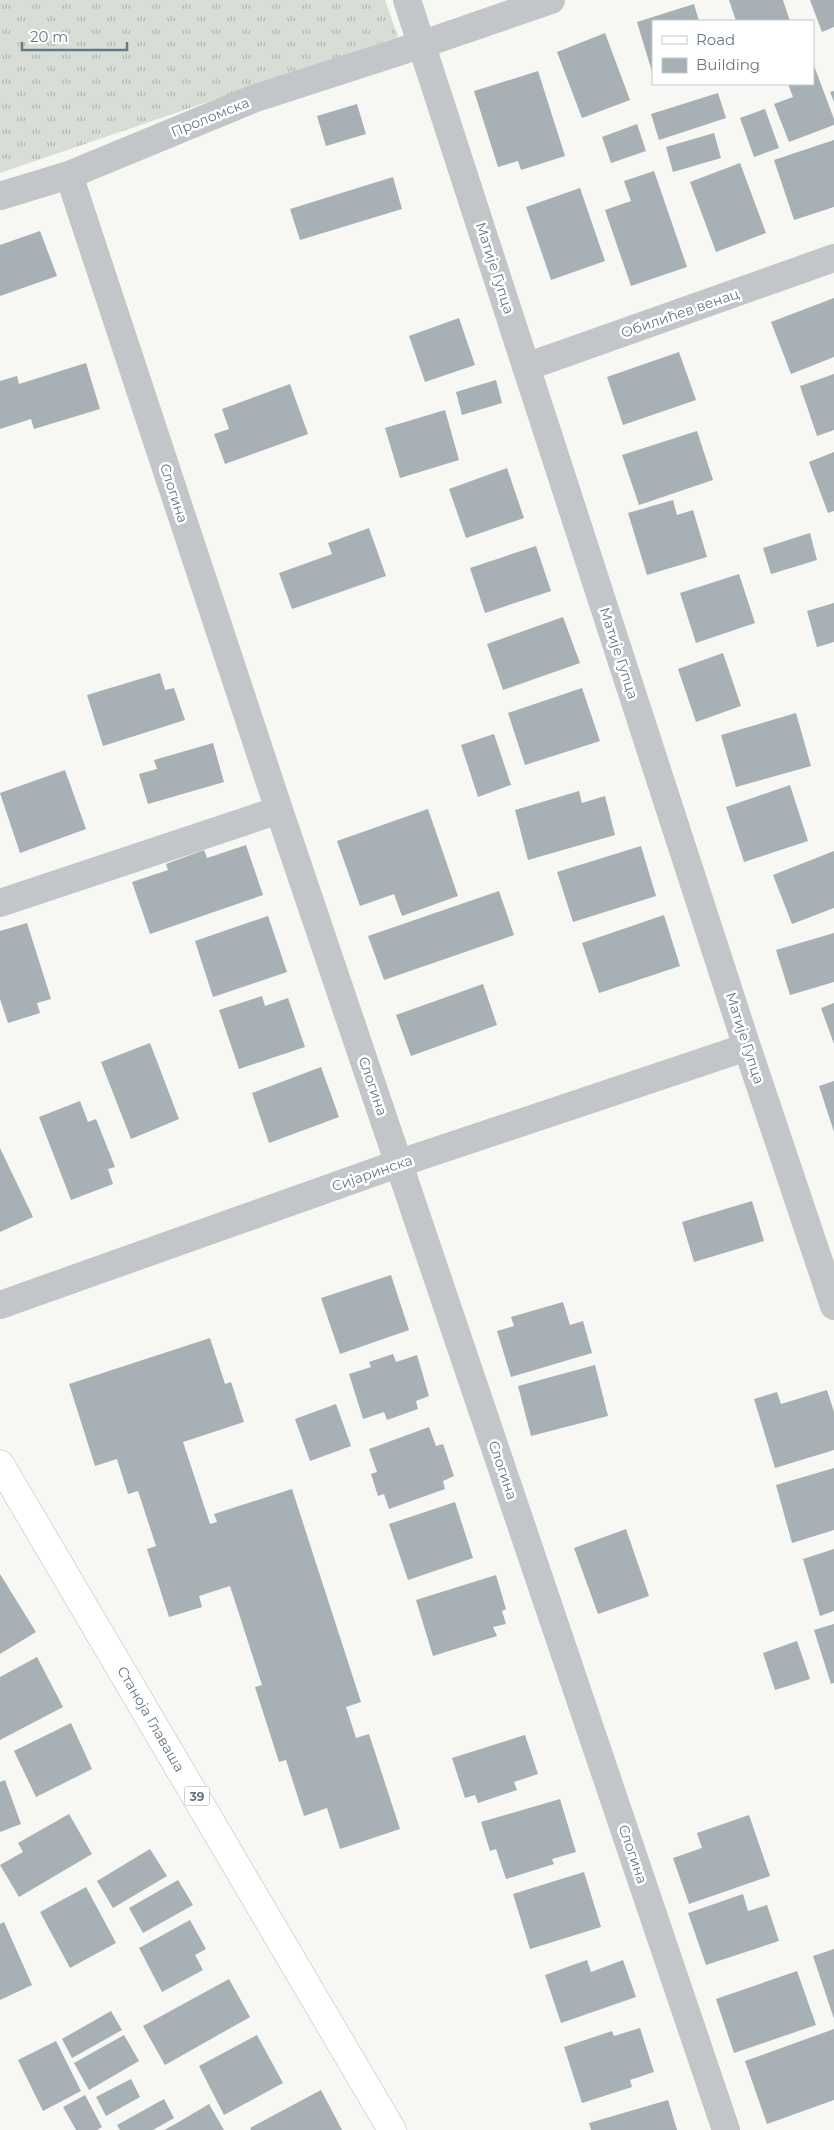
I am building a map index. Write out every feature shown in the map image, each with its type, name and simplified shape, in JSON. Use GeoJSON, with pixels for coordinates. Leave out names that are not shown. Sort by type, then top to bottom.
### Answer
{"type":"FeatureCollection","features":[{"type":"Feature","properties":{"kind":"main road","name":"Станоја Главаша"},"geometry":{"type":"LineString","coordinates":[[0,1464],[392,2130]]}},
{"type":"Feature","properties":{"kind":"street","name":"Матије Гупца"},"geometry":{"type":"LineString","coordinates":[[407,0],[423,44],[747,1047],[834,1306]]}},
{"type":"Feature","properties":{"kind":"street","name":"Проломска"},"geometry":{"type":"LineString","coordinates":[[0,196],[69,175],[253,99],[551,0]]}},
{"type":"Feature","properties":{"kind":"street","name":"Слогина"},"geometry":{"type":"LineString","coordinates":[[69,175],[279,810],[726,2130]]}},
{"type":"Feature","properties":{"kind":"street","name":"Обилићев венац"},"geometry":{"type":"LineString","coordinates":[[526,367],[834,258]]}},
{"type":"Feature","properties":{"kind":"street"},"geometry":{"type":"LineString","coordinates":[[0,903],[279,810]]}},
{"type":"Feature","properties":{"kind":"street","name":"Сијаринска"},"geometry":{"type":"LineString","coordinates":[[0,1305],[400,1163],[747,1047]]}},
{"type":"Feature","properties":{"kind":"green space"},"geometry":{"type":"Polygon","coordinates":[[[0,0],[385,0],[398,37],[0,173],[0,0]]]}},
{"type":"Feature","properties":{"kind":"building"},"geometry":{"type":"Polygon","coordinates":[[[729,0],[783,0],[790,20],[736,20],[729,0]]]}},
{"type":"Feature","properties":{"kind":"building"},"geometry":{"type":"Polygon","coordinates":[[[810,0],[834,0],[834,27],[822,32],[810,0]]]}},
{"type":"Feature","properties":{"kind":"building"},"geometry":{"type":"Polygon","coordinates":[[[694,4],[699,20],[652,20],[652,72],[637,22],[694,4]]]}},
{"type":"Feature","properties":{"kind":"building"},"geometry":{"type":"Polygon","coordinates":[[[605,33],[630,100],[582,118],[557,52],[605,33]]]}},
{"type":"Feature","properties":{"kind":"building"},"geometry":{"type":"Polygon","coordinates":[[[814,66],[834,119],[834,125],[789,142],[774,104],[793,97],[788,85],[814,85],[814,66]]]}},
{"type":"Feature","properties":{"kind":"building"},"geometry":{"type":"Polygon","coordinates":[[[538,71],[565,156],[521,170],[518,161],[498,167],[474,91],[538,71]]]}},
{"type":"Feature","properties":{"kind":"building"},"geometry":{"type":"Polygon","coordinates":[[[834,91],[834,102],[830,92],[834,91]]]}},
{"type":"Feature","properties":{"kind":"building"},"geometry":{"type":"Polygon","coordinates":[[[718,93],[726,118],[659,140],[651,114],[718,93]]]}},
{"type":"Feature","properties":{"kind":"building"},"geometry":{"type":"Polygon","coordinates":[[[357,104],[366,134],[326,146],[317,116],[357,104]]]}},
{"type":"Feature","properties":{"kind":"building"},"geometry":{"type":"Polygon","coordinates":[[[765,109],[779,148],[754,157],[740,118],[765,109]]]}},
{"type":"Feature","properties":{"kind":"building"},"geometry":{"type":"Polygon","coordinates":[[[637,124],[646,151],[611,163],[602,137],[637,124]]]}},
{"type":"Feature","properties":{"kind":"building"},"geometry":{"type":"Polygon","coordinates":[[[714,133],[721,158],[673,172],[666,147],[714,133]]]}},
{"type":"Feature","properties":{"kind":"building"},"geometry":{"type":"Polygon","coordinates":[[[834,140],[834,207],[794,220],[774,160],[834,140]]]}},
{"type":"Feature","properties":{"kind":"building"},"geometry":{"type":"Polygon","coordinates":[[[740,163],[766,233],[716,252],[690,182],[740,163]]]}},
{"type":"Feature","properties":{"kind":"building"},"geometry":{"type":"Polygon","coordinates":[[[654,171],[687,267],[631,286],[605,210],[631,201],[624,181],[654,171]]]}},
{"type":"Feature","properties":{"kind":"building"},"geometry":{"type":"Polygon","coordinates":[[[393,177],[402,209],[300,240],[290,209],[393,177]]]}},
{"type":"Feature","properties":{"kind":"building"},"geometry":{"type":"Polygon","coordinates":[[[580,188],[605,261],[551,280],[526,207],[580,188]]]}},
{"type":"Feature","properties":{"kind":"building"},"geometry":{"type":"Polygon","coordinates":[[[40,231],[57,276],[0,296],[0,245],[40,231]]]}},
{"type":"Feature","properties":{"kind":"building"},"geometry":{"type":"Polygon","coordinates":[[[834,298],[834,357],[791,374],[771,322],[834,298]]]}},
{"type":"Feature","properties":{"kind":"building"},"geometry":{"type":"Polygon","coordinates":[[[459,318],[475,365],[425,382],[409,336],[459,318]]]}},
{"type":"Feature","properties":{"kind":"building"},"geometry":{"type":"Polygon","coordinates":[[[679,352],[696,400],[623,425],[607,377],[679,352]]]}},
{"type":"Feature","properties":{"kind":"building"},"geometry":{"type":"Polygon","coordinates":[[[86,363],[100,409],[34,429],[31,419],[0,429],[0,381],[17,376],[19,384],[86,363]]]}},
{"type":"Feature","properties":{"kind":"building"},"geometry":{"type":"Polygon","coordinates":[[[834,374],[834,430],[817,436],[800,386],[834,374]]]}},
{"type":"Feature","properties":{"kind":"building"},"geometry":{"type":"Polygon","coordinates":[[[496,380],[502,403],[462,415],[456,392],[496,380]]]}},
{"type":"Feature","properties":{"kind":"building"},"geometry":{"type":"Polygon","coordinates":[[[290,384],[308,434],[225,464],[214,434],[229,429],[222,409],[290,384]]]}},
{"type":"Feature","properties":{"kind":"building"},"geometry":{"type":"Polygon","coordinates":[[[445,410],[459,460],[400,478],[385,428],[445,410]]]}},
{"type":"Feature","properties":{"kind":"building"},"geometry":{"type":"Polygon","coordinates":[[[697,431],[713,480],[639,505],[622,455],[697,431]]]}},
{"type":"Feature","properties":{"kind":"building"},"geometry":{"type":"Polygon","coordinates":[[[834,452],[834,511],[828,513],[809,462],[834,452]]]}},
{"type":"Feature","properties":{"kind":"building"},"geometry":{"type":"Polygon","coordinates":[[[507,468],[524,518],[466,538],[449,489],[507,468]]]}},
{"type":"Feature","properties":{"kind":"building"},"geometry":{"type":"Polygon","coordinates":[[[673,500],[677,515],[693,510],[707,557],[647,575],[628,513],[673,500]]]}},
{"type":"Feature","properties":{"kind":"building"},"geometry":{"type":"Polygon","coordinates":[[[369,528],[386,576],[292,609],[279,573],[332,554],[328,543],[369,528]]]}},
{"type":"Feature","properties":{"kind":"building"},"geometry":{"type":"Polygon","coordinates":[[[810,533],[817,560],[771,574],[763,548],[810,533]]]}},
{"type":"Feature","properties":{"kind":"building"},"geometry":{"type":"Polygon","coordinates":[[[536,546],[551,591],[485,613],[470,568],[536,546]]]}},
{"type":"Feature","properties":{"kind":"building"},"geometry":{"type":"Polygon","coordinates":[[[739,574],[755,623],[696,643],[680,593],[739,574]]]}},
{"type":"Feature","properties":{"kind":"building"},"geometry":{"type":"Polygon","coordinates":[[[834,603],[834,642],[817,647],[807,611],[834,603]]]}},
{"type":"Feature","properties":{"kind":"building"},"geometry":{"type":"Polygon","coordinates":[[[563,617],[580,663],[503,690],[487,644],[563,617]]]}},
{"type":"Feature","properties":{"kind":"building"},"geometry":{"type":"Polygon","coordinates":[[[723,653],[741,706],[696,722],[678,669],[723,653]]]}},
{"type":"Feature","properties":{"kind":"building"},"geometry":{"type":"Polygon","coordinates":[[[160,673],[165,690],[174,688],[185,720],[103,746],[87,695],[160,673]]]}},
{"type":"Feature","properties":{"kind":"building"},"geometry":{"type":"Polygon","coordinates":[[[582,688],[600,741],[525,765],[508,713],[582,688]]]}},
{"type":"Feature","properties":{"kind":"building"},"geometry":{"type":"Polygon","coordinates":[[[796,713],[811,766],[736,787],[721,735],[796,713]]]}},
{"type":"Feature","properties":{"kind":"building"},"geometry":{"type":"Polygon","coordinates":[[[494,734],[511,785],[478,797],[461,745],[494,734]]]}},
{"type":"Feature","properties":{"kind":"building"},"geometry":{"type":"Polygon","coordinates":[[[213,743],[224,782],[148,804],[139,774],[157,769],[154,760],[213,743]]]}},
{"type":"Feature","properties":{"kind":"building"},"geometry":{"type":"Polygon","coordinates":[[[65,770],[86,829],[20,853],[0,793],[65,770]]]}},
{"type":"Feature","properties":{"kind":"building"},"geometry":{"type":"Polygon","coordinates":[[[790,785],[808,841],[744,862],[726,807],[790,785]]]}},
{"type":"Feature","properties":{"kind":"building"},"geometry":{"type":"Polygon","coordinates":[[[579,791],[582,803],[605,796],[615,835],[528,860],[515,810],[579,791]]]}},
{"type":"Feature","properties":{"kind":"building"},"geometry":{"type":"Polygon","coordinates":[[[428,809],[458,896],[402,916],[394,894],[360,906],[337,841],[428,809]]]}},
{"type":"Feature","properties":{"kind":"building"},"geometry":{"type":"Polygon","coordinates":[[[246,845],[263,895],[150,934],[132,882],[168,870],[166,864],[204,850],[207,858],[246,845]]]}},
{"type":"Feature","properties":{"kind":"building"},"geometry":{"type":"Polygon","coordinates":[[[641,846],[656,896],[573,922],[557,872],[641,846]]]}},
{"type":"Feature","properties":{"kind":"building"},"geometry":{"type":"Polygon","coordinates":[[[834,851],[834,908],[792,924],[773,875],[834,851]]]}},
{"type":"Feature","properties":{"kind":"building"},"geometry":{"type":"Polygon","coordinates":[[[499,891],[514,935],[384,980],[368,936],[499,891]]]}},
{"type":"Feature","properties":{"kind":"building"},"geometry":{"type":"Polygon","coordinates":[[[664,915],[680,966],[599,993],[582,943],[664,915]]]}},
{"type":"Feature","properties":{"kind":"building"},"geometry":{"type":"Polygon","coordinates":[[[268,916],[287,972],[213,997],[195,941],[268,916]]]}},
{"type":"Feature","properties":{"kind":"building"},"geometry":{"type":"Polygon","coordinates":[[[27,923],[51,999],[37,1003],[40,1013],[8,1023],[0,999],[0,931],[27,923]]]}},
{"type":"Feature","properties":{"kind":"building"},"geometry":{"type":"Polygon","coordinates":[[[834,933],[834,982],[790,995],[776,950],[834,933]]]}},
{"type":"Feature","properties":{"kind":"building"},"geometry":{"type":"Polygon","coordinates":[[[483,984],[497,1025],[411,1056],[396,1015],[483,984]]]}},
{"type":"Feature","properties":{"kind":"building"},"geometry":{"type":"Polygon","coordinates":[[[262,996],[265,1006],[288,998],[305,1047],[239,1069],[219,1010],[262,996]]]}},
{"type":"Feature","properties":{"kind":"building"},"geometry":{"type":"Polygon","coordinates":[[[834,1003],[834,1044],[821,1008],[834,1003]]]}},
{"type":"Feature","properties":{"kind":"building"},"geometry":{"type":"Polygon","coordinates":[[[150,1043],[179,1119],[131,1139],[101,1062],[150,1043]]]}},
{"type":"Feature","properties":{"kind":"building"},"geometry":{"type":"Polygon","coordinates":[[[321,1067],[339,1117],[269,1143],[252,1093],[321,1067]]]}},
{"type":"Feature","properties":{"kind":"building"},"geometry":{"type":"Polygon","coordinates":[[[834,1081],[834,1132],[819,1086],[834,1081]]]}},
{"type":"Feature","properties":{"kind":"building"},"geometry":{"type":"Polygon","coordinates":[[[80,1101],[88,1122],[96,1119],[115,1167],[108,1169],[113,1184],[71,1200],[39,1117],[80,1101]]]}},
{"type":"Feature","properties":{"kind":"building"},"geometry":{"type":"Polygon","coordinates":[[[0,1148],[33,1217],[0,1232],[0,1148]]]}},
{"type":"Feature","properties":{"kind":"building"},"geometry":{"type":"Polygon","coordinates":[[[752,1201],[764,1241],[694,1262],[682,1222],[752,1201]]]}},
{"type":"Feature","properties":{"kind":"building"},"geometry":{"type":"Polygon","coordinates":[[[391,1275],[409,1330],[340,1354],[321,1298],[391,1275]]]}},
{"type":"Feature","properties":{"kind":"building"},"geometry":{"type":"Polygon","coordinates":[[[563,1302],[570,1325],[583,1321],[592,1353],[511,1377],[497,1331],[514,1326],[511,1317],[563,1302]]]}},
{"type":"Feature","properties":{"kind":"building"},"geometry":{"type":"Polygon","coordinates":[[[210,1338],[225,1384],[231,1382],[244,1422],[183,1442],[210,1524],[217,1522],[214,1514],[292,1489],[361,1702],[346,1707],[356,1738],[369,1734],[400,1829],[340,1849],[327,1808],[304,1816],[286,1760],[279,1762],[255,1687],[262,1685],[230,1586],[199,1596],[202,1607],[169,1617],[147,1549],[156,1546],[138,1491],[128,1494],[117,1459],[95,1466],[69,1384],[210,1338]]]}},
{"type":"Feature","properties":{"kind":"building"},"geometry":{"type":"Polygon","coordinates":[[[393,1354],[396,1362],[417,1355],[429,1396],[416,1401],[418,1409],[387,1420],[384,1412],[363,1419],[349,1374],[371,1367],[369,1362],[393,1354]]]}},
{"type":"Feature","properties":{"kind":"building"},"geometry":{"type":"Polygon","coordinates":[[[595,1365],[608,1416],[531,1436],[518,1386],[595,1365]]]}},
{"type":"Feature","properties":{"kind":"building"},"geometry":{"type":"Polygon","coordinates":[[[827,1390],[834,1412],[834,1450],[775,1468],[754,1399],[777,1392],[781,1404],[827,1390]]]}},
{"type":"Feature","properties":{"kind":"building"},"geometry":{"type":"Polygon","coordinates":[[[336,1404],[351,1446],[310,1461],[295,1419],[336,1404]]]}},
{"type":"Feature","properties":{"kind":"building"},"geometry":{"type":"Polygon","coordinates":[[[429,1427],[436,1446],[443,1444],[454,1476],[443,1481],[445,1489],[389,1509],[384,1494],[378,1496],[371,1474],[377,1472],[369,1449],[429,1427]]]}},
{"type":"Feature","properties":{"kind":"building"},"geometry":{"type":"Polygon","coordinates":[[[834,1468],[834,1530],[792,1543],[776,1485],[834,1468]]]}},
{"type":"Feature","properties":{"kind":"building"},"geometry":{"type":"Polygon","coordinates":[[[455,1502],[473,1558],[408,1580],[389,1524],[455,1502]]]}},
{"type":"Feature","properties":{"kind":"building"},"geometry":{"type":"Polygon","coordinates":[[[626,1529],[649,1596],[598,1614],[574,1548],[626,1529]]]}},
{"type":"Feature","properties":{"kind":"building"},"geometry":{"type":"Polygon","coordinates":[[[834,1549],[834,1611],[820,1616],[803,1559],[834,1549]]]}},
{"type":"Feature","properties":{"kind":"building"},"geometry":{"type":"Polygon","coordinates":[[[0,1574],[36,1632],[0,1654],[0,1574]]]}},
{"type":"Feature","properties":{"kind":"building"},"geometry":{"type":"Polygon","coordinates":[[[496,1575],[506,1609],[502,1611],[506,1624],[493,1627],[497,1636],[433,1656],[416,1600],[496,1575]]]}},
{"type":"Feature","properties":{"kind":"building"},"geometry":{"type":"Polygon","coordinates":[[[834,1624],[834,1683],[831,1684],[814,1630],[834,1624]]]}},
{"type":"Feature","properties":{"kind":"building"},"geometry":{"type":"Polygon","coordinates":[[[797,1641],[810,1679],[775,1690],[763,1653],[797,1641]]]}},
{"type":"Feature","properties":{"kind":"building"},"geometry":{"type":"Polygon","coordinates":[[[37,1657],[63,1707],[0,1740],[0,1677],[37,1657]]]}},
{"type":"Feature","properties":{"kind":"building"},"geometry":{"type":"Polygon","coordinates":[[[71,1723],[92,1769],[36,1797],[14,1751],[71,1723]]]}},
{"type":"Feature","properties":{"kind":"building"},"geometry":{"type":"Polygon","coordinates":[[[525,1735],[538,1774],[514,1782],[517,1790],[478,1803],[475,1795],[465,1798],[452,1758],[525,1735]]]}},
{"type":"Feature","properties":{"kind":"building"},"geometry":{"type":"Polygon","coordinates":[[[5,1780],[21,1824],[0,1832],[0,1782],[5,1780]]]}},
{"type":"Feature","properties":{"kind":"building"},"geometry":{"type":"Polygon","coordinates":[[[560,1799],[576,1852],[552,1859],[554,1864],[506,1879],[496,1849],[490,1851],[481,1822],[560,1799]]]}},
{"type":"Feature","properties":{"kind":"building"},"geometry":{"type":"Polygon","coordinates":[[[69,1814],[92,1854],[19,1897],[0,1865],[23,1852],[18,1843],[69,1814]]]}},
{"type":"Feature","properties":{"kind":"building"},"geometry":{"type":"Polygon","coordinates":[[[749,1815],[770,1876],[689,1904],[673,1858],[702,1848],[697,1833],[749,1815]]]}},
{"type":"Feature","properties":{"kind":"building"},"geometry":{"type":"Polygon","coordinates":[[[150,1849],[167,1876],[113,1908],[97,1881],[150,1849]]]}},
{"type":"Feature","properties":{"kind":"building"},"geometry":{"type":"Polygon","coordinates":[[[584,1872],[601,1927],[530,1949],[513,1894],[584,1872]]]}},
{"type":"Feature","properties":{"kind":"building"},"geometry":{"type":"Polygon","coordinates":[[[178,1880],[193,1905],[143,1933],[129,1908],[178,1880]]]}},
{"type":"Feature","properties":{"kind":"building"},"geometry":{"type":"Polygon","coordinates":[[[86,1887],[116,1943],[70,1968],[40,1912],[86,1887]]]}},
{"type":"Feature","properties":{"kind":"building"},"geometry":{"type":"Polygon","coordinates":[[[743,1894],[748,1911],[767,1905],[779,1941],[706,1965],[688,1913],[743,1894]]]}},
{"type":"Feature","properties":{"kind":"building"},"geometry":{"type":"Polygon","coordinates":[[[190,1920],[206,1949],[195,1955],[203,1970],[162,1992],[139,1948],[190,1920]]]}},
{"type":"Feature","properties":{"kind":"building"},"geometry":{"type":"Polygon","coordinates":[[[4,1922],[32,1985],[0,2000],[0,1924],[4,1922]]]}},
{"type":"Feature","properties":{"kind":"building"},"geometry":{"type":"Polygon","coordinates":[[[834,1949],[834,2019],[813,1956],[834,1949]]]}},
{"type":"Feature","properties":{"kind":"building"},"geometry":{"type":"Polygon","coordinates":[[[587,1960],[591,1972],[623,1960],[636,1997],[561,2023],[545,1975],[587,1960]]]}},
{"type":"Feature","properties":{"kind":"building"},"geometry":{"type":"Polygon","coordinates":[[[797,1971],[816,2025],[734,2053],[716,1999],[797,1971]]]}},
{"type":"Feature","properties":{"kind":"building"},"geometry":{"type":"Polygon","coordinates":[[[229,1979],[250,2017],[165,2065],[143,2026],[229,1979]]]}},
{"type":"Feature","properties":{"kind":"building"},"geometry":{"type":"Polygon","coordinates":[[[111,2011],[122,2030],[72,2058],[62,2039],[111,2011]]]}},
{"type":"Feature","properties":{"kind":"building"},"geometry":{"type":"Polygon","coordinates":[[[640,2028],[654,2072],[630,2080],[632,2087],[582,2103],[564,2047],[612,2031],[614,2036],[640,2028]]]}},
{"type":"Feature","properties":{"kind":"building"},"geometry":{"type":"Polygon","coordinates":[[[834,2029],[834,2100],[767,2124],[745,2061],[834,2029]]]}},
{"type":"Feature","properties":{"kind":"building"},"geometry":{"type":"Polygon","coordinates":[[[124,2035],[139,2061],[89,2090],[74,2063],[124,2035]]]}},
{"type":"Feature","properties":{"kind":"building"},"geometry":{"type":"Polygon","coordinates":[[[257,2035],[283,2083],[224,2115],[199,2066],[257,2035]]]}},
{"type":"Feature","properties":{"kind":"building"},"geometry":{"type":"Polygon","coordinates":[[[56,2041],[81,2091],[43,2111],[18,2060],[56,2041]]]}},
{"type":"Feature","properties":{"kind":"building"},"geometry":{"type":"Polygon","coordinates":[[[131,2079],[140,2097],[106,2116],[96,2097],[131,2079]]]}},
{"type":"Feature","properties":{"kind":"building"},"geometry":{"type":"Polygon","coordinates":[[[321,2090],[342,2130],[251,2130],[250,2128],[321,2090]]]}},
{"type":"Feature","properties":{"kind":"building"},"geometry":{"type":"Polygon","coordinates":[[[85,2095],[102,2127],[97,2130],[76,2130],[63,2107],[85,2095]]]}},
{"type":"Feature","properties":{"kind":"building"},"geometry":{"type":"Polygon","coordinates":[[[164,2099],[174,2118],[153,2130],[120,2130],[117,2125],[164,2099]]]}},
{"type":"Feature","properties":{"kind":"building"},"geometry":{"type":"Polygon","coordinates":[[[668,2100],[677,2130],[591,2130],[589,2123],[668,2100]]]}},
{"type":"Feature","properties":{"kind":"building"},"geometry":{"type":"Polygon","coordinates":[[[209,2104],[224,2130],[164,2130],[177,2123],[209,2104]]]}}]}
